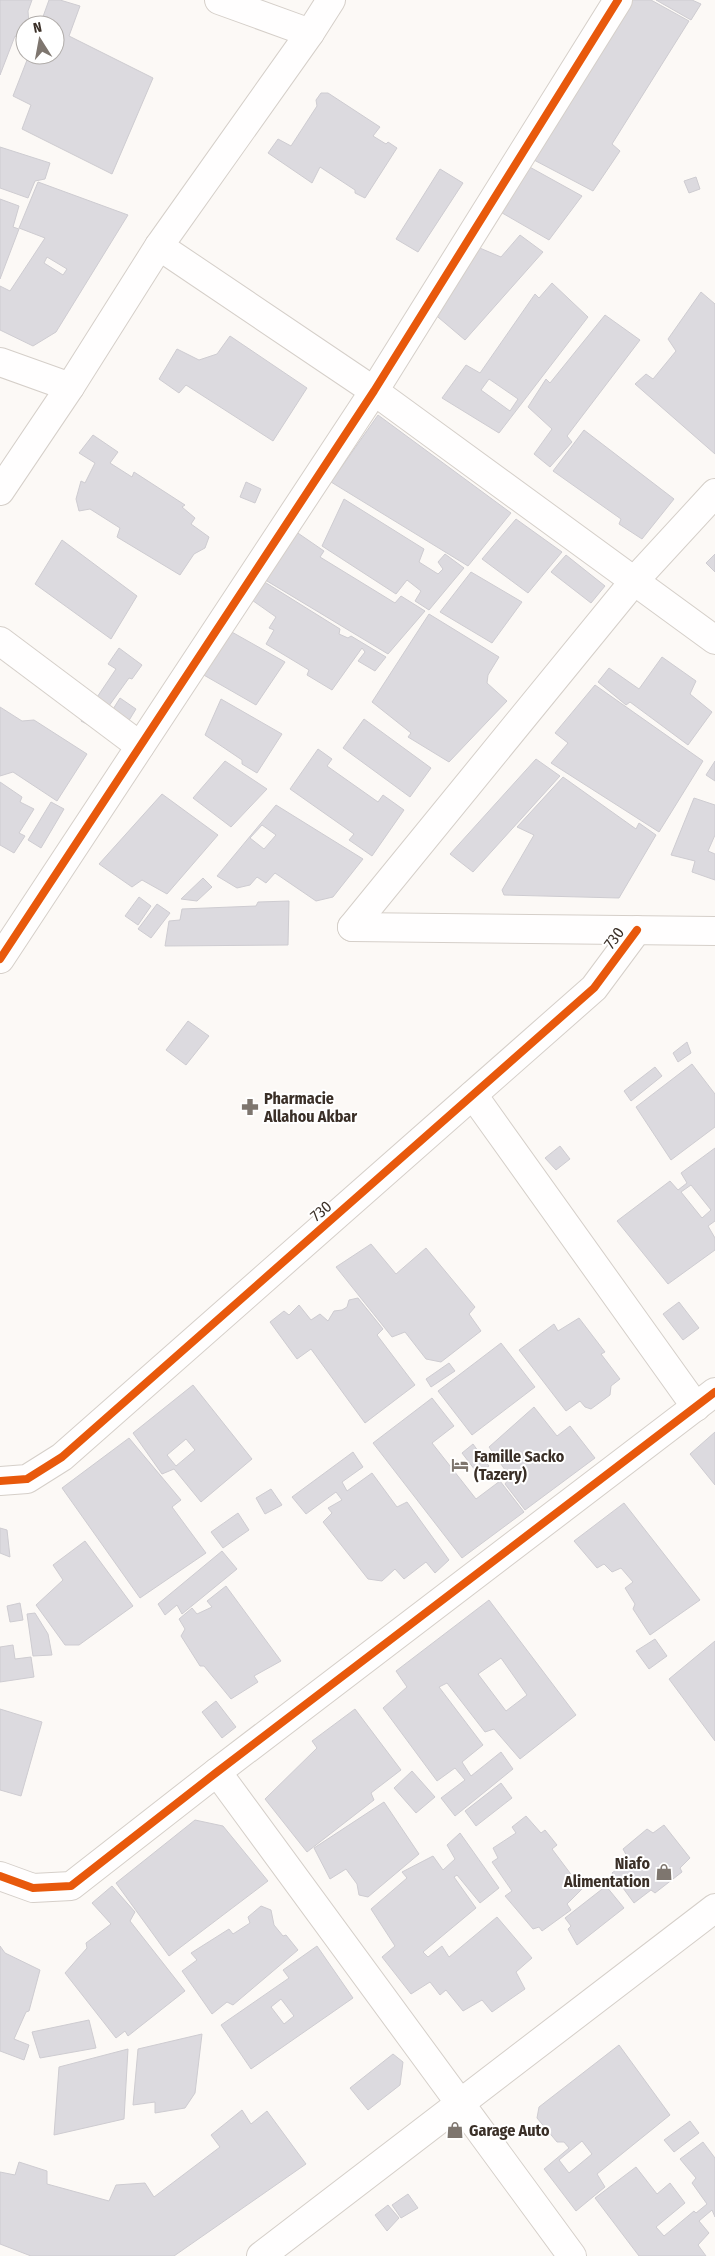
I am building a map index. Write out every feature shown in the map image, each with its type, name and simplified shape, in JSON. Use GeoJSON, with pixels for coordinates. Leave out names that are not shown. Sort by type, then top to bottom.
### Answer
{"type":"FeatureCollection","features":[{"type":"Feature","properties":{"kind":"street"},"geometry":{"type":"LineString","coordinates":[[219,0],[310,33]]}},
{"type":"Feature","properties":{"kind":"street"},"geometry":{"type":"LineString","coordinates":[[0,491],[70,388],[159,246],[310,33],[331,0]]}},
{"type":"Feature","properties":{"kind":"street"},"geometry":{"type":"LineString","coordinates":[[0,958],[374,391],[618,0]]}},
{"type":"Feature","properties":{"kind":"street"},"geometry":{"type":"LineString","coordinates":[[159,246],[374,391],[715,640]]}},
{"type":"Feature","properties":{"kind":"street"},"geometry":{"type":"LineString","coordinates":[[0,362],[70,388]]}},
{"type":"Feature","properties":{"kind":"street"},"geometry":{"type":"LineString","coordinates":[[715,493],[635,580],[352,927],[715,931]]}},
{"type":"Feature","properties":{"kind":"street"},"geometry":{"type":"LineString","coordinates":[[0,641],[140,746]]}},
{"type":"Feature","properties":{"kind":"street","name":"730"},"geometry":{"type":"LineString","coordinates":[[0,1481],[26,1479],[62,1457],[594,988],[637,930]]}},
{"type":"Feature","properties":{"kind":"street"},"geometry":{"type":"LineString","coordinates":[[0,1876],[33,1888],[71,1886],[217,1772],[706,1400],[473,1095]]}},
{"type":"Feature","properties":{"kind":"street"},"geometry":{"type":"LineString","coordinates":[[217,1772],[572,2256]]}},
{"type":"Feature","properties":{"kind":"street"},"geometry":{"type":"LineString","coordinates":[[260,2256],[715,1908]]}},
{"type":"Feature","properties":{"kind":"building"},"geometry":{"type":"Polygon","coordinates":[[[0,0],[32,0],[28,15],[15,15],[15,36],[0,75],[0,0]]]}},
{"type":"Feature","properties":{"kind":"building"},"geometry":{"type":"Polygon","coordinates":[[[49,0],[60,0],[80,6],[69,36],[153,78],[112,174],[22,129],[31,105],[13,96],[25,65],[65,65],[65,15],[44,15],[49,0]]]}},
{"type":"Feature","properties":{"kind":"building"},"geometry":{"type":"Polygon","coordinates":[[[630,0],[651,0],[689,21],[612,144],[620,151],[593,191],[534,160],[630,0]]]}},
{"type":"Feature","properties":{"kind":"building"},"geometry":{"type":"Polygon","coordinates":[[[656,0],[692,0],[701,4],[691,20],[656,0]]]}},
{"type":"Feature","properties":{"kind":"building"},"geometry":{"type":"Polygon","coordinates":[[[321,93],[328,93],[380,127],[373,136],[397,148],[365,198],[355,193],[355,190],[320,167],[312,183],[268,153],[278,139],[291,146],[317,106],[316,100],[321,93]]]}},
{"type":"Feature","properties":{"kind":"building"},"geometry":{"type":"Polygon","coordinates":[[[0,147],[50,163],[45,179],[35,181],[28,198],[0,188],[0,147]]]}},
{"type":"Feature","properties":{"kind":"building"},"geometry":{"type":"Polygon","coordinates":[[[526,165],[582,196],[549,240],[497,210],[526,165]]]}},
{"type":"Feature","properties":{"kind":"building"},"geometry":{"type":"Polygon","coordinates":[[[440,169],[463,183],[418,252],[396,239],[440,169]]]}},
{"type":"Feature","properties":{"kind":"building"},"geometry":{"type":"Polygon","coordinates":[[[696,177],[700,189],[689,193],[684,181],[696,177]]]}},
{"type":"Feature","properties":{"kind":"building"},"geometry":{"type":"Polygon","coordinates":[[[38,182],[128,215],[56,332],[33,346],[0,330],[0,286],[10,291],[45,238],[19,228],[38,182]],[[47,257],[44,263],[63,275],[67,269],[47,257]]]}},
{"type":"Feature","properties":{"kind":"building"},"geometry":{"type":"Polygon","coordinates":[[[0,199],[19,206],[13,227],[19,229],[0,279],[0,199]]]}},
{"type":"Feature","properties":{"kind":"building"},"geometry":{"type":"Polygon","coordinates":[[[520,235],[543,252],[465,340],[432,312],[475,246],[501,257],[520,235]]]}},
{"type":"Feature","properties":{"kind":"building"},"geometry":{"type":"Polygon","coordinates":[[[552,283],[588,317],[499,433],[442,398],[466,365],[480,373],[535,294],[539,298],[552,283]],[[489,379],[481,390],[510,411],[518,399],[489,379]]]}},
{"type":"Feature","properties":{"kind":"building"},"geometry":{"type":"Polygon","coordinates":[[[701,292],[715,304],[715,454],[635,384],[646,374],[653,379],[676,351],[668,339],[701,292]]]}},
{"type":"Feature","properties":{"kind":"building"},"geometry":{"type":"Polygon","coordinates":[[[605,315],[640,340],[567,436],[572,442],[550,467],[534,454],[552,429],[528,407],[546,379],[550,383],[605,315]]]}},
{"type":"Feature","properties":{"kind":"building"},"geometry":{"type":"Polygon","coordinates":[[[230,336],[307,388],[273,441],[186,385],[179,393],[159,379],[177,349],[199,360],[217,354],[230,336]]]}},
{"type":"Feature","properties":{"kind":"building"},"geometry":{"type":"Polygon","coordinates":[[[378,415],[511,513],[468,566],[331,482],[378,415]]]}},
{"type":"Feature","properties":{"kind":"building"},"geometry":{"type":"Polygon","coordinates":[[[584,430],[674,499],[642,539],[619,524],[621,519],[553,471],[584,430]]]}},
{"type":"Feature","properties":{"kind":"building"},"geometry":{"type":"Polygon","coordinates":[[[93,435],[118,452],[110,463],[132,477],[134,472],[185,505],[182,507],[195,518],[191,524],[209,537],[205,548],[194,554],[180,575],[117,537],[120,528],[90,509],[79,511],[76,499],[81,481],[85,483],[95,463],[79,453],[93,435]]]}},
{"type":"Feature","properties":{"kind":"building"},"geometry":{"type":"Polygon","coordinates":[[[246,482],[261,489],[255,503],[240,497],[246,482]]]}},
{"type":"Feature","properties":{"kind":"building"},"geometry":{"type":"Polygon","coordinates":[[[344,499],[424,549],[419,562],[438,574],[443,569],[438,562],[445,554],[464,568],[429,610],[415,601],[421,591],[407,580],[396,594],[322,546],[344,499]]]}},
{"type":"Feature","properties":{"kind":"building"},"geometry":{"type":"Polygon","coordinates":[[[516,519],[562,552],[528,593],[482,559],[516,519]]]}},
{"type":"Feature","properties":{"kind":"building"},"geometry":{"type":"Polygon","coordinates":[[[292,529],[324,551],[320,557],[395,603],[401,596],[425,611],[388,654],[262,578],[292,529]]]}},
{"type":"Feature","properties":{"kind":"building"},"geometry":{"type":"Polygon","coordinates":[[[62,540],[137,596],[111,639],[35,584],[62,540]]]}},
{"type":"Feature","properties":{"kind":"building"},"geometry":{"type":"Polygon","coordinates":[[[715,554],[715,572],[706,563],[715,554]]]}},
{"type":"Feature","properties":{"kind":"building"},"geometry":{"type":"Polygon","coordinates":[[[566,555],[605,586],[591,603],[551,572],[566,555]]]}},
{"type":"Feature","properties":{"kind":"building"},"geometry":{"type":"Polygon","coordinates":[[[471,572],[522,602],[492,643],[440,612],[471,572]]]}},
{"type":"Feature","properties":{"kind":"building"},"geometry":{"type":"Polygon","coordinates":[[[263,581],[340,629],[339,634],[348,638],[351,636],[386,657],[375,671],[358,661],[365,652],[362,648],[332,690],[307,675],[309,670],[266,644],[274,630],[269,628],[276,617],[249,598],[263,581]]]}},
{"type":"Feature","properties":{"kind":"building"},"geometry":{"type":"Polygon","coordinates":[[[429,614],[499,657],[488,675],[487,683],[507,701],[449,762],[408,737],[411,733],[372,702],[429,614]]]}},
{"type":"Feature","properties":{"kind":"building"},"geometry":{"type":"Polygon","coordinates":[[[230,631],[285,662],[256,705],[202,674],[230,631]]]}},
{"type":"Feature","properties":{"kind":"building"},"geometry":{"type":"Polygon","coordinates":[[[119,648],[142,665],[132,679],[129,678],[106,710],[110,714],[120,698],[136,709],[117,740],[81,721],[116,669],[108,664],[119,648]]]}},
{"type":"Feature","properties":{"kind":"building"},"geometry":{"type":"Polygon","coordinates":[[[662,657],[696,681],[690,694],[712,712],[688,745],[630,702],[626,705],[598,682],[609,668],[639,689],[662,657]]]}},
{"type":"Feature","properties":{"kind":"building"},"geometry":{"type":"Polygon","coordinates":[[[595,685],[703,761],[659,832],[551,763],[568,743],[555,733],[595,685]]]}},
{"type":"Feature","properties":{"kind":"building"},"geometry":{"type":"Polygon","coordinates":[[[221,699],[282,734],[257,773],[242,764],[242,760],[205,735],[221,699]]]}},
{"type":"Feature","properties":{"kind":"building"},"geometry":{"type":"Polygon","coordinates":[[[0,707],[22,721],[34,720],[87,754],[57,801],[13,772],[0,776],[0,707]]]}},
{"type":"Feature","properties":{"kind":"building"},"geometry":{"type":"Polygon","coordinates":[[[364,719],[431,768],[410,797],[343,748],[364,719]]]}},
{"type":"Feature","properties":{"kind":"building"},"geometry":{"type":"Polygon","coordinates":[[[318,749],[332,759],[327,766],[378,802],[383,795],[404,810],[372,856],[349,840],[354,834],[290,789],[318,749]]]}},
{"type":"Feature","properties":{"kind":"building"},"geometry":{"type":"Polygon","coordinates":[[[536,759],[560,776],[473,872],[450,854],[536,759]]]}},
{"type":"Feature","properties":{"kind":"building"},"geometry":{"type":"Polygon","coordinates":[[[225,761],[267,789],[231,827],[193,798],[225,761]]]}},
{"type":"Feature","properties":{"kind":"building"},"geometry":{"type":"Polygon","coordinates":[[[715,761],[715,781],[706,775],[715,761]]]}},
{"type":"Feature","properties":{"kind":"building"},"geometry":{"type":"Polygon","coordinates":[[[563,777],[636,829],[639,823],[656,835],[619,898],[504,895],[502,890],[534,835],[517,827],[563,777]]]}},
{"type":"Feature","properties":{"kind":"building"},"geometry":{"type":"Polygon","coordinates":[[[0,782],[22,797],[20,802],[34,809],[19,833],[25,836],[14,853],[0,845],[0,782]]]}},
{"type":"Feature","properties":{"kind":"building"},"geometry":{"type":"Polygon","coordinates":[[[162,794],[218,835],[167,894],[142,880],[132,887],[99,864],[162,794]]]}},
{"type":"Feature","properties":{"kind":"building"},"geometry":{"type":"Polygon","coordinates":[[[694,798],[715,805],[715,835],[708,851],[715,854],[715,880],[692,872],[695,861],[671,855],[694,798]]]}},
{"type":"Feature","properties":{"kind":"building"},"geometry":{"type":"Polygon","coordinates":[[[51,802],[64,809],[41,848],[28,840],[51,802]]]}},
{"type":"Feature","properties":{"kind":"building"},"geometry":{"type":"Polygon","coordinates":[[[276,805],[363,859],[333,897],[316,901],[275,873],[266,883],[257,877],[250,885],[237,888],[217,876],[276,805]],[[262,825],[250,838],[264,849],[276,835],[262,825]]]}},
{"type":"Feature","properties":{"kind":"building"},"geometry":{"type":"Polygon","coordinates":[[[203,878],[212,887],[197,901],[181,899],[203,878]]]}},
{"type":"Feature","properties":{"kind":"building"},"geometry":{"type":"Polygon","coordinates":[[[139,897],[151,906],[138,925],[125,916],[139,897]]]}},
{"type":"Feature","properties":{"kind":"building"},"geometry":{"type":"Polygon","coordinates":[[[289,901],[288,945],[165,946],[169,921],[180,920],[182,909],[256,906],[258,902],[289,901]]]}},
{"type":"Feature","properties":{"kind":"building"},"geometry":{"type":"Polygon","coordinates":[[[157,904],[170,913],[151,938],[138,929],[157,904]]]}},
{"type":"Feature","properties":{"kind":"building"},"geometry":{"type":"Polygon","coordinates":[[[188,1021],[209,1036],[186,1065],[166,1050],[188,1021]]]}},
{"type":"Feature","properties":{"kind":"building"},"geometry":{"type":"Polygon","coordinates":[[[687,1042],[691,1053],[678,1062],[673,1053],[687,1042]]]}},
{"type":"Feature","properties":{"kind":"building"},"geometry":{"type":"Polygon","coordinates":[[[692,1064],[715,1094],[715,1127],[671,1160],[636,1107],[692,1064]]]}},
{"type":"Feature","properties":{"kind":"building"},"geometry":{"type":"Polygon","coordinates":[[[655,1067],[662,1076],[631,1101],[624,1091],[655,1067]]]}},
{"type":"Feature","properties":{"kind":"building"},"geometry":{"type":"Polygon","coordinates":[[[560,1146],[570,1159],[556,1170],[545,1158],[560,1146]]]}},
{"type":"Feature","properties":{"kind":"building"},"geometry":{"type":"Polygon","coordinates":[[[715,1148],[715,1221],[708,1226],[715,1238],[715,1250],[668,1284],[617,1221],[670,1181],[678,1190],[687,1183],[681,1173],[715,1148]],[[691,1185],[681,1192],[702,1218],[711,1210],[691,1185]]]}},
{"type":"Feature","properties":{"kind":"building"},"geometry":{"type":"Polygon","coordinates":[[[371,1244],[396,1274],[426,1248],[475,1307],[469,1314],[481,1331],[441,1362],[426,1359],[405,1332],[392,1337],[336,1267],[371,1244]]]}},
{"type":"Feature","properties":{"kind":"building"},"geometry":{"type":"Polygon","coordinates":[[[358,1298],[383,1329],[377,1335],[415,1385],[365,1423],[311,1349],[297,1359],[270,1322],[284,1311],[289,1315],[299,1305],[311,1320],[320,1314],[328,1321],[334,1311],[342,1310],[347,1307],[349,1300],[358,1298]]]}},
{"type":"Feature","properties":{"kind":"building"},"geometry":{"type":"Polygon","coordinates":[[[679,1302],[699,1328],[683,1340],[663,1314],[679,1302]]]}},
{"type":"Feature","properties":{"kind":"building"},"geometry":{"type":"Polygon","coordinates":[[[579,1318],[605,1352],[601,1354],[620,1379],[611,1386],[610,1395],[591,1409],[585,1407],[580,1401],[566,1411],[519,1350],[554,1324],[558,1331],[579,1318]]]}},
{"type":"Feature","properties":{"kind":"building"},"geometry":{"type":"Polygon","coordinates":[[[501,1343],[535,1387],[472,1435],[438,1391],[501,1343]]]}},
{"type":"Feature","properties":{"kind":"building"},"geometry":{"type":"Polygon","coordinates":[[[449,1363],[455,1371],[431,1387],[426,1379],[449,1363]]]}},
{"type":"Feature","properties":{"kind":"building"},"geometry":{"type":"Polygon","coordinates":[[[193,1385],[252,1459],[201,1502],[174,1469],[162,1474],[133,1433],[193,1385]],[[186,1439],[167,1455],[176,1466],[195,1450],[186,1439]]]}},
{"type":"Feature","properties":{"kind":"building"},"geometry":{"type":"Polygon","coordinates":[[[432,1398],[454,1426],[432,1443],[476,1499],[500,1481],[524,1512],[462,1558],[373,1443],[432,1398]]]}},
{"type":"Feature","properties":{"kind":"building"},"geometry":{"type":"Polygon","coordinates":[[[534,1407],[557,1436],[570,1426],[595,1458],[525,1510],[505,1484],[510,1477],[489,1447],[534,1407]]]}},
{"type":"Feature","properties":{"kind":"building"},"geometry":{"type":"Polygon","coordinates":[[[715,1432],[715,1485],[690,1454],[715,1432]]]}},
{"type":"Feature","properties":{"kind":"building"},"geometry":{"type":"Polygon","coordinates":[[[129,1438],[181,1500],[172,1507],[206,1553],[140,1598],[62,1488],[129,1438]]]}},
{"type":"Feature","properties":{"kind":"building"},"geometry":{"type":"Polygon","coordinates":[[[473,1444],[489,1466],[478,1474],[462,1453],[473,1444]]]}},
{"type":"Feature","properties":{"kind":"building"},"geometry":{"type":"Polygon","coordinates":[[[353,1452],[363,1467],[342,1482],[347,1491],[372,1473],[397,1507],[407,1502],[449,1560],[435,1573],[426,1562],[404,1579],[395,1569],[382,1581],[368,1579],[323,1522],[332,1513],[328,1508],[342,1500],[336,1492],[306,1514],[292,1497],[353,1452]]]}},
{"type":"Feature","properties":{"kind":"building"},"geometry":{"type":"Polygon","coordinates":[[[271,1489],[282,1505],[265,1514],[256,1498],[271,1489]]]}},
{"type":"Feature","properties":{"kind":"building"},"geometry":{"type":"Polygon","coordinates":[[[624,1503],[700,1600],[650,1635],[633,1609],[635,1604],[625,1588],[633,1582],[621,1568],[612,1572],[604,1564],[597,1568],[574,1541],[624,1503]]]}},
{"type":"Feature","properties":{"kind":"building"},"geometry":{"type":"Polygon","coordinates":[[[238,1513],[249,1530],[223,1548],[211,1532],[238,1513]]]}},
{"type":"Feature","properties":{"kind":"building"},"geometry":{"type":"Polygon","coordinates":[[[0,1528],[7,1530],[10,1557],[0,1553],[0,1528]]]}},
{"type":"Feature","properties":{"kind":"building"},"geometry":{"type":"Polygon","coordinates":[[[85,1541],[133,1606],[79,1645],[65,1645],[36,1605],[63,1580],[53,1565],[85,1541]]]}},
{"type":"Feature","properties":{"kind":"building"},"geometry":{"type":"Polygon","coordinates":[[[222,1551],[237,1569],[182,1614],[177,1605],[165,1615],[158,1604],[222,1551]]]}},
{"type":"Feature","properties":{"kind":"building"},"geometry":{"type":"Polygon","coordinates":[[[226,1586],[281,1661],[254,1676],[258,1682],[231,1699],[204,1666],[200,1666],[181,1636],[185,1629],[179,1619],[192,1608],[197,1614],[212,1607],[207,1601],[226,1586]]]}},
{"type":"Feature","properties":{"kind":"building"},"geometry":{"type":"Polygon","coordinates":[[[489,1600],[576,1715],[520,1759],[494,1729],[485,1732],[447,1683],[439,1687],[483,1745],[462,1762],[471,1776],[501,1752],[513,1769],[455,1816],[441,1798],[465,1780],[455,1768],[437,1781],[383,1708],[407,1687],[396,1671],[489,1600]],[[501,1658],[478,1674],[506,1711],[527,1695],[501,1658]]]}},
{"type":"Feature","properties":{"kind":"building"},"geometry":{"type":"Polygon","coordinates":[[[20,1603],[23,1620],[10,1622],[7,1606],[20,1603]]]}},
{"type":"Feature","properties":{"kind":"building"},"geometry":{"type":"Polygon","coordinates":[[[35,1613],[48,1634],[52,1655],[33,1656],[27,1614],[35,1613]]]}},
{"type":"Feature","properties":{"kind":"building"},"geometry":{"type":"Polygon","coordinates":[[[655,1639],[667,1656],[649,1669],[636,1651],[655,1639]]]}},
{"type":"Feature","properties":{"kind":"building"},"geometry":{"type":"Polygon","coordinates":[[[715,1641],[715,1741],[669,1679],[715,1641]]]}},
{"type":"Feature","properties":{"kind":"building"},"geometry":{"type":"Polygon","coordinates":[[[13,1645],[15,1659],[31,1657],[34,1677],[0,1682],[0,1647],[13,1645]]]}},
{"type":"Feature","properties":{"kind":"building"},"geometry":{"type":"Polygon","coordinates":[[[216,1701],[236,1727],[222,1738],[202,1712],[216,1701]]]}},
{"type":"Feature","properties":{"kind":"building"},"geometry":{"type":"Polygon","coordinates":[[[0,1709],[42,1722],[21,1796],[0,1790],[0,1709]]]}},
{"type":"Feature","properties":{"kind":"building"},"geometry":{"type":"Polygon","coordinates":[[[355,1709],[401,1770],[371,1793],[374,1800],[307,1852],[265,1799],[317,1748],[312,1741],[355,1709]]]}},
{"type":"Feature","properties":{"kind":"building"},"geometry":{"type":"Polygon","coordinates":[[[412,1771],[435,1797],[416,1813],[394,1788],[412,1771]]]}},
{"type":"Feature","properties":{"kind":"building"},"geometry":{"type":"Polygon","coordinates":[[[501,1783],[512,1798],[476,1826],[465,1811],[501,1783]]]}},
{"type":"Feature","properties":{"kind":"building"},"geometry":{"type":"Polygon","coordinates":[[[384,1802],[419,1854],[368,1897],[359,1895],[357,1884],[346,1869],[330,1879],[314,1848],[384,1802]]]}},
{"type":"Feature","properties":{"kind":"building"},"geometry":{"type":"Polygon","coordinates":[[[526,1816],[541,1833],[545,1830],[557,1845],[552,1849],[582,1889],[567,1904],[571,1910],[542,1931],[539,1927],[533,1929],[505,1896],[512,1891],[492,1862],[498,1858],[493,1848],[516,1833],[512,1827],[526,1816]]]}},
{"type":"Feature","properties":{"kind":"building"},"geometry":{"type":"Polygon","coordinates":[[[195,1820],[223,1826],[268,1881],[169,1956],[116,1883],[195,1820]]]}},
{"type":"Feature","properties":{"kind":"building"},"geometry":{"type":"Polygon","coordinates":[[[664,1825],[690,1858],[680,1868],[682,1872],[655,1893],[651,1890],[634,1903],[612,1873],[629,1860],[623,1849],[647,1829],[653,1833],[664,1825]]]}},
{"type":"Feature","properties":{"kind":"building"},"geometry":{"type":"Polygon","coordinates":[[[460,1833],[499,1888],[480,1903],[457,1875],[454,1877],[476,1908],[423,1952],[428,1957],[442,1946],[449,1957],[497,1917],[532,1958],[516,1972],[525,1989],[492,2012],[482,2000],[463,2011],[446,1990],[440,1995],[430,1982],[411,1994],[382,1957],[395,1946],[371,1909],[407,1878],[402,1872],[433,1856],[443,1870],[455,1859],[447,1845],[460,1833]]]}},
{"type":"Feature","properties":{"kind":"building"},"geometry":{"type":"Polygon","coordinates":[[[112,1886],[135,1912],[130,1921],[185,1991],[128,2036],[125,2031],[116,2038],[65,1973],[87,1948],[86,1943],[111,1924],[92,1903],[112,1886]]]}},
{"type":"Feature","properties":{"kind":"building"},"geometry":{"type":"Polygon","coordinates":[[[606,1886],[624,1908],[577,1945],[568,1929],[571,1926],[565,1918],[606,1886]]]}},
{"type":"Feature","properties":{"kind":"building"},"geometry":{"type":"Polygon","coordinates":[[[261,1906],[271,1910],[274,1925],[283,1936],[286,1935],[298,1950],[233,2005],[227,2002],[212,2014],[182,1971],[197,1960],[191,1953],[229,1929],[233,1934],[250,1923],[248,1917],[261,1906]]]}},
{"type":"Feature","properties":{"kind":"building"},"geometry":{"type":"Polygon","coordinates":[[[0,1946],[5,1953],[40,1970],[29,2011],[26,2012],[14,2039],[29,2045],[24,2060],[0,2051],[0,1946]]]}},
{"type":"Feature","properties":{"kind":"building"},"geometry":{"type":"Polygon","coordinates":[[[317,1946],[353,1998],[251,2069],[221,2025],[289,1978],[283,1970],[317,1946]],[[281,1999],[271,2007],[284,2024],[294,2016],[281,1999]]]}},
{"type":"Feature","properties":{"kind":"building"},"geometry":{"type":"Polygon","coordinates":[[[89,2020],[96,2048],[40,2058],[32,2032],[89,2020]]]}},
{"type":"Feature","properties":{"kind":"building"},"geometry":{"type":"Polygon","coordinates":[[[202,2034],[195,2093],[185,2108],[155,2113],[155,2102],[133,2105],[138,2049],[202,2034]]]}},
{"type":"Feature","properties":{"kind":"building"},"geometry":{"type":"Polygon","coordinates":[[[619,2045],[670,2115],[597,2174],[605,2187],[576,2211],[544,2169],[569,2148],[564,2142],[557,2142],[537,2118],[539,2107],[619,2045]],[[582,2141],[559,2160],[569,2173],[592,2154],[582,2141]]]}},
{"type":"Feature","properties":{"kind":"building"},"geometry":{"type":"Polygon","coordinates":[[[128,2049],[124,2119],[54,2135],[59,2067],[128,2049]]]}},
{"type":"Feature","properties":{"kind":"building"},"geometry":{"type":"Polygon","coordinates":[[[393,2054],[403,2062],[400,2085],[368,2110],[350,2088],[393,2054]]]}},
{"type":"Feature","properties":{"kind":"building"},"geometry":{"type":"Polygon","coordinates":[[[242,2110],[251,2124],[267,2111],[306,2164],[174,2256],[31,2256],[0,2244],[0,2172],[15,2175],[19,2162],[47,2171],[47,2184],[109,2201],[116,2185],[145,2183],[154,2197],[220,2147],[211,2135],[242,2110]]]}},
{"type":"Feature","properties":{"kind":"building"},"geometry":{"type":"Polygon","coordinates":[[[690,2121],[699,2133],[674,2152],[664,2140],[690,2121]]]}},
{"type":"Feature","properties":{"kind":"building"},"geometry":{"type":"Polygon","coordinates":[[[703,2142],[715,2158],[715,2217],[712,2210],[699,2221],[709,2233],[698,2245],[706,2256],[639,2256],[595,2198],[636,2167],[657,2194],[670,2183],[685,2203],[656,2227],[664,2236],[694,2211],[696,2213],[707,2204],[692,2183],[696,2178],[680,2159],[703,2142]]]}},
{"type":"Feature","properties":{"kind":"building"},"geometry":{"type":"Polygon","coordinates":[[[408,2194],[418,2208],[401,2218],[392,2205],[408,2194]]]}},
{"type":"Feature","properties":{"kind":"building"},"geometry":{"type":"Polygon","coordinates":[[[388,2205],[399,2218],[387,2231],[375,2215],[388,2205]]]}},
{"type":"Feature","properties":{"kind":"cycle path"},"geometry":{"type":"LineString","coordinates":[[0,959],[374,391],[618,0]]}},
{"type":"Feature","properties":{"kind":"cycle path"},"geometry":{"type":"LineString","coordinates":[[0,1481],[27,1479],[62,1457],[594,988],[637,930]]}},
{"type":"Feature","properties":{"kind":"cycle path"},"geometry":{"type":"LineString","coordinates":[[0,1876],[33,1888],[71,1886],[217,1772],[715,1392]]}},
{"type":"Feature","properties":{"kind":"place","name":"Pharmacie Allahou Akbar"},"geometry":{"type":"Point","coordinates":[250,1107]}},
{"type":"Feature","properties":{"kind":"place","name":"Famille Sacko (Tazery)"},"geometry":{"type":"Point","coordinates":[460,1465]}},
{"type":"Feature","properties":{"kind":"place","name":"Niafo Alimentation"},"geometry":{"type":"Point","coordinates":[664,1872]}},
{"type":"Feature","properties":{"kind":"place","name":"Garage Auto"},"geometry":{"type":"Point","coordinates":[455,2130]}}]}
